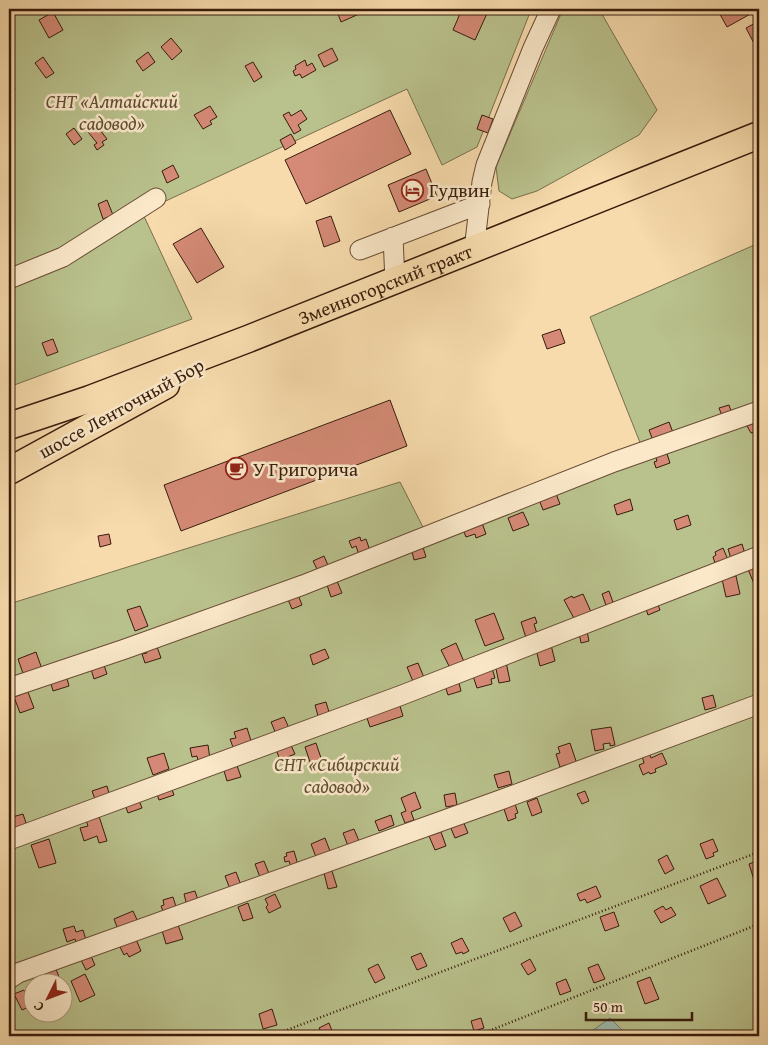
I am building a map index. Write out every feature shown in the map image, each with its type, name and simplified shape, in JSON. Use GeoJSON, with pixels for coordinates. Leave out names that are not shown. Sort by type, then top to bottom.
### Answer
{"type":"FeatureCollection","features":[{"type":"Feature","properties":{"kind":"highway","name":"Змеиногорский тракт"},"geometry":{"type":"LineString","coordinates":[[9,426],[90,399],[233,345],[759,136]]}},
{"type":"Feature","properties":{"kind":"highway","name":"шоссе Ленточный Бор"},"geometry":{"type":"LineString","coordinates":[[9,471],[152,393],[233,345]]}},
{"type":"Feature","properties":{"kind":"highway"},"geometry":{"type":"LineString","coordinates":[[9,459],[152,393]]}},
{"type":"Feature","properties":{"kind":"highway"},"geometry":{"type":"LineString","coordinates":[[9,438],[90,399]]}},
{"type":"Feature","properties":{"kind":"street"},"geometry":{"type":"LineString","coordinates":[[474,250],[486,165],[533,48],[551,9]]}},
{"type":"Feature","properties":{"kind":"street"},"geometry":{"type":"LineString","coordinates":[[9,279],[63,257],[156,198]]}},
{"type":"Feature","properties":{"kind":"street"},"geometry":{"type":"LineString","coordinates":[[360,250],[480,204]]}},
{"type":"Feature","properties":{"kind":"street"},"geometry":{"type":"LineString","coordinates":[[393,237],[394,281]]}},
{"type":"Feature","properties":{"kind":"street"},"geometry":{"type":"LineString","coordinates":[[9,688],[125,650],[303,585],[614,462],[759,411]]}},
{"type":"Feature","properties":{"kind":"street"},"geometry":{"type":"LineString","coordinates":[[9,840],[411,691],[759,556]]}},
{"type":"Feature","properties":{"kind":"street"},"geometry":{"type":"LineString","coordinates":[[9,979],[18,973],[503,799],[759,704]]}},
{"type":"Feature","properties":{"kind":"path"},"geometry":{"type":"LineString","coordinates":[[271,1036],[759,852]]}},
{"type":"Feature","properties":{"kind":"path"},"geometry":{"type":"LineString","coordinates":[[476,1036],[759,924]]}},
{"type":"Feature","properties":{"kind":"green space","name":"СНТ «Алтайский садовод»"},"geometry":{"type":"Polygon","coordinates":[[[9,9],[531,10],[477,147],[442,165],[407,89],[142,212],[192,319],[9,387],[9,9]]]}},
{"type":"Feature","properties":{"kind":"green space"},"geometry":{"type":"Polygon","coordinates":[[[563,9],[599,9],[657,110],[639,135],[537,191],[512,199],[499,191],[496,167],[563,9]]]}},
{"type":"Feature","properties":{"kind":"green space","name":"СНТ «Сибирский садовод»"},"geometry":{"type":"Polygon","coordinates":[[[759,243],[759,1036],[9,1036],[9,604],[400,482],[424,529],[641,445],[590,317],[759,243]]]}},
{"type":"Feature","properties":{"kind":"shaded area"},"geometry":{"type":"Polygon","coordinates":[[[610,1018],[628,1036],[585,1036],[610,1018]]]}},
{"type":"Feature","properties":{"kind":"building"},"geometry":{"type":"Polygon","coordinates":[[[343,9],[357,9],[359,14],[341,22],[338,14],[344,11],[343,9]]]}},
{"type":"Feature","properties":{"kind":"building"},"geometry":{"type":"Polygon","coordinates":[[[462,9],[489,9],[475,40],[453,30],[462,9]]]}},
{"type":"Feature","properties":{"kind":"building"},"geometry":{"type":"Polygon","coordinates":[[[717,9],[752,9],[754,12],[727,27],[717,9]]]}},
{"type":"Feature","properties":{"kind":"building"},"geometry":{"type":"Polygon","coordinates":[[[53,12],[63,30],[49,38],[39,20],[53,12]]]}},
{"type":"Feature","properties":{"kind":"building"},"geometry":{"type":"Polygon","coordinates":[[[759,21],[759,53],[746,28],[759,21]]]}},
{"type":"Feature","properties":{"kind":"building"},"geometry":{"type":"Polygon","coordinates":[[[171,38],[182,51],[172,60],[161,47],[171,38]]]}},
{"type":"Feature","properties":{"kind":"building"},"geometry":{"type":"Polygon","coordinates":[[[332,48],[338,60],[324,67],[318,55],[332,48]]]}},
{"type":"Feature","properties":{"kind":"building"},"geometry":{"type":"Polygon","coordinates":[[[148,52],[155,62],[143,71],[136,61],[148,52]]]}},
{"type":"Feature","properties":{"kind":"building"},"geometry":{"type":"Polygon","coordinates":[[[43,57],[54,73],[46,78],[35,63],[43,57]]]}},
{"type":"Feature","properties":{"kind":"building"},"geometry":{"type":"Polygon","coordinates":[[[305,60],[307,66],[312,63],[316,70],[302,78],[300,74],[295,76],[293,71],[296,69],[295,66],[305,60]]]}},
{"type":"Feature","properties":{"kind":"building"},"geometry":{"type":"Polygon","coordinates":[[[253,62],[262,77],[254,82],[245,66],[253,62]]]}},
{"type":"Feature","properties":{"kind":"building"},"geometry":{"type":"Polygon","coordinates":[[[11,76],[15,89],[9,91],[9,77],[11,76]]]}},
{"type":"Feature","properties":{"kind":"building"},"geometry":{"type":"Polygon","coordinates":[[[210,106],[217,117],[210,121],[212,124],[203,129],[194,115],[210,106]]]}},
{"type":"Feature","properties":{"kind":"building"},"geometry":{"type":"Polygon","coordinates":[[[301,110],[307,119],[298,125],[301,130],[294,134],[283,115],[289,112],[291,116],[301,110]]]}},
{"type":"Feature","properties":{"kind":"building"},"geometry":{"type":"Polygon","coordinates":[[[390,110],[411,154],[306,204],[285,160],[390,110]]]}},
{"type":"Feature","properties":{"kind":"building"},"geometry":{"type":"Polygon","coordinates":[[[482,115],[493,119],[488,133],[477,129],[482,115]]]}},
{"type":"Feature","properties":{"kind":"building"},"geometry":{"type":"Polygon","coordinates":[[[96,125],[107,139],[102,142],[104,145],[97,150],[94,145],[97,143],[88,132],[96,125]]]}},
{"type":"Feature","properties":{"kind":"building"},"geometry":{"type":"Polygon","coordinates":[[[74,128],[82,139],[74,145],[66,134],[74,128]]]}},
{"type":"Feature","properties":{"kind":"building"},"geometry":{"type":"Polygon","coordinates":[[[291,134],[296,143],[285,150],[280,140],[291,134]]]}},
{"type":"Feature","properties":{"kind":"building"},"geometry":{"type":"Polygon","coordinates":[[[173,165],[179,177],[167,183],[162,171],[173,165]]]}},
{"type":"Feature","properties":{"kind":"building","name":"Гудвин"},"geometry":{"type":"Polygon","coordinates":[[[426,169],[437,196],[399,212],[388,185],[426,169]]]}},
{"type":"Feature","properties":{"kind":"building"},"geometry":{"type":"Polygon","coordinates":[[[107,200],[113,215],[103,219],[98,204],[107,200]]]}},
{"type":"Feature","properties":{"kind":"building"},"geometry":{"type":"Polygon","coordinates":[[[331,216],[340,241],[324,247],[316,221],[331,216]]]}},
{"type":"Feature","properties":{"kind":"building"},"geometry":{"type":"Polygon","coordinates":[[[201,228],[224,267],[197,283],[173,244],[201,228]]]}},
{"type":"Feature","properties":{"kind":"building"},"geometry":{"type":"Polygon","coordinates":[[[560,329],[565,343],[547,349],[542,335],[560,329]]]}},
{"type":"Feature","properties":{"kind":"building"},"geometry":{"type":"Polygon","coordinates":[[[53,339],[58,352],[47,356],[42,343],[53,339]]]}},
{"type":"Feature","properties":{"kind":"building"},"geometry":{"type":"Polygon","coordinates":[[[390,400],[407,446],[181,531],[164,485],[390,400]]]}},
{"type":"Feature","properties":{"kind":"building"},"geometry":{"type":"Polygon","coordinates":[[[729,405],[733,417],[724,421],[719,408],[729,405]]]}},
{"type":"Feature","properties":{"kind":"building"},"geometry":{"type":"Polygon","coordinates":[[[759,421],[759,435],[756,436],[755,432],[751,433],[747,426],[759,421]]]}},
{"type":"Feature","properties":{"kind":"building"},"geometry":{"type":"Polygon","coordinates":[[[669,422],[675,438],[655,446],[649,430],[669,422]]]}},
{"type":"Feature","properties":{"kind":"building"},"geometry":{"type":"Polygon","coordinates":[[[666,451],[670,463],[656,468],[654,462],[657,461],[655,455],[666,451]]]}},
{"type":"Feature","properties":{"kind":"building"},"geometry":{"type":"Polygon","coordinates":[[[555,491],[560,504],[543,510],[538,497],[555,491]]]}},
{"type":"Feature","properties":{"kind":"building"},"geometry":{"type":"Polygon","coordinates":[[[630,499],[633,510],[617,515],[614,505],[630,499]]]}},
{"type":"Feature","properties":{"kind":"building"},"geometry":{"type":"Polygon","coordinates":[[[523,512],[529,525],[513,531],[508,518],[523,512]]]}},
{"type":"Feature","properties":{"kind":"building"},"geometry":{"type":"Polygon","coordinates":[[[688,515],[691,525],[677,530],[674,520],[688,515]]]}},
{"type":"Feature","properties":{"kind":"building"},"geometry":{"type":"Polygon","coordinates":[[[481,520],[486,534],[476,538],[475,534],[466,537],[462,527],[481,520]]]}},
{"type":"Feature","properties":{"kind":"building"},"geometry":{"type":"Polygon","coordinates":[[[109,534],[111,544],[100,547],[98,536],[109,534]]]}},
{"type":"Feature","properties":{"kind":"building"},"geometry":{"type":"Polygon","coordinates":[[[360,537],[361,541],[366,539],[371,554],[359,555],[356,546],[352,548],[349,541],[360,537]]]}},
{"type":"Feature","properties":{"kind":"building"},"geometry":{"type":"Polygon","coordinates":[[[422,544],[426,557],[414,560],[411,547],[422,544]]]}},
{"type":"Feature","properties":{"kind":"building"},"geometry":{"type":"Polygon","coordinates":[[[742,544],[746,557],[732,562],[728,549],[742,544]]]}},
{"type":"Feature","properties":{"kind":"building"},"geometry":{"type":"Polygon","coordinates":[[[723,548],[729,562],[720,566],[719,561],[715,563],[713,557],[716,555],[715,552],[723,548]]]}},
{"type":"Feature","properties":{"kind":"building"},"geometry":{"type":"Polygon","coordinates":[[[324,556],[330,570],[320,575],[313,561],[324,556]]]}},
{"type":"Feature","properties":{"kind":"building"},"geometry":{"type":"Polygon","coordinates":[[[759,562],[759,584],[755,586],[747,567],[759,562]]]}},
{"type":"Feature","properties":{"kind":"building"},"geometry":{"type":"Polygon","coordinates":[[[736,576],[740,594],[726,597],[722,579],[736,576]]]}},
{"type":"Feature","properties":{"kind":"building"},"geometry":{"type":"Polygon","coordinates":[[[337,581],[342,593],[331,597],[327,585],[337,581]]]}},
{"type":"Feature","properties":{"kind":"building"},"geometry":{"type":"Polygon","coordinates":[[[609,591],[615,608],[608,611],[602,594],[609,591]]]}},
{"type":"Feature","properties":{"kind":"building"},"geometry":{"type":"Polygon","coordinates":[[[297,592],[302,605],[292,609],[287,597],[297,592]]]}},
{"type":"Feature","properties":{"kind":"building"},"geometry":{"type":"Polygon","coordinates":[[[583,594],[592,614],[576,622],[564,600],[583,594]]]}},
{"type":"Feature","properties":{"kind":"building"},"geometry":{"type":"Polygon","coordinates":[[[657,602],[660,610],[648,615],[645,606],[657,602]]]}},
{"type":"Feature","properties":{"kind":"building"},"geometry":{"type":"Polygon","coordinates":[[[140,606],[148,626],[135,631],[127,610],[140,606]]]}},
{"type":"Feature","properties":{"kind":"building"},"geometry":{"type":"Polygon","coordinates":[[[494,613],[504,639],[485,646],[475,620],[494,613]]]}},
{"type":"Feature","properties":{"kind":"building"},"geometry":{"type":"Polygon","coordinates":[[[535,617],[537,623],[534,624],[538,637],[527,641],[521,622],[535,617]]]}},
{"type":"Feature","properties":{"kind":"building"},"geometry":{"type":"Polygon","coordinates":[[[587,631],[589,641],[581,643],[579,633],[587,631]]]}},
{"type":"Feature","properties":{"kind":"building"},"geometry":{"type":"Polygon","coordinates":[[[456,643],[465,664],[451,670],[441,650],[456,643]]]}},
{"type":"Feature","properties":{"kind":"building"},"geometry":{"type":"Polygon","coordinates":[[[156,644],[161,658],[145,663],[142,654],[147,653],[145,648],[156,644]]]}},
{"type":"Feature","properties":{"kind":"building"},"geometry":{"type":"Polygon","coordinates":[[[551,645],[555,661],[540,666],[536,649],[551,645]]]}},
{"type":"Feature","properties":{"kind":"building"},"geometry":{"type":"Polygon","coordinates":[[[325,649],[329,658],[313,665],[310,655],[325,649]]]}},
{"type":"Feature","properties":{"kind":"building"},"geometry":{"type":"Polygon","coordinates":[[[36,652],[43,672],[25,679],[18,659],[36,652]]]}},
{"type":"Feature","properties":{"kind":"building"},"geometry":{"type":"Polygon","coordinates":[[[103,662],[107,674],[94,679],[90,666],[103,662]]]}},
{"type":"Feature","properties":{"kind":"building"},"geometry":{"type":"Polygon","coordinates":[[[506,662],[510,681],[499,683],[495,664],[506,662]]]}},
{"type":"Feature","properties":{"kind":"building"},"geometry":{"type":"Polygon","coordinates":[[[418,663],[425,680],[414,684],[407,667],[418,663]]]}},
{"type":"Feature","properties":{"kind":"building"},"geometry":{"type":"Polygon","coordinates":[[[492,668],[495,678],[491,679],[492,684],[477,688],[472,673],[492,668]]]}},
{"type":"Feature","properties":{"kind":"building"},"geometry":{"type":"Polygon","coordinates":[[[66,675],[69,686],[53,691],[50,680],[66,675]]]}},
{"type":"Feature","properties":{"kind":"building"},"geometry":{"type":"Polygon","coordinates":[[[458,679],[461,691],[448,695],[444,683],[458,679]]]}},
{"type":"Feature","properties":{"kind":"building"},"geometry":{"type":"Polygon","coordinates":[[[28,692],[34,708],[20,713],[14,697],[28,692]]]}},
{"type":"Feature","properties":{"kind":"building"},"geometry":{"type":"Polygon","coordinates":[[[713,695],[716,707],[705,710],[702,698],[713,695]]]}},
{"type":"Feature","properties":{"kind":"building"},"geometry":{"type":"Polygon","coordinates":[[[326,702],[329,712],[318,716],[315,705],[326,702]]]}},
{"type":"Feature","properties":{"kind":"building"},"geometry":{"type":"Polygon","coordinates":[[[400,706],[403,716],[370,727],[365,712],[400,706]]]}},
{"type":"Feature","properties":{"kind":"building"},"geometry":{"type":"Polygon","coordinates":[[[284,717],[289,728],[276,734],[271,722],[284,717]]]}},
{"type":"Feature","properties":{"kind":"building"},"geometry":{"type":"Polygon","coordinates":[[[611,727],[615,745],[610,746],[610,743],[603,744],[604,749],[595,751],[591,730],[611,727]]]}},
{"type":"Feature","properties":{"kind":"building"},"geometry":{"type":"Polygon","coordinates":[[[247,728],[252,744],[234,750],[230,739],[236,738],[234,732],[247,728]]]}},
{"type":"Feature","properties":{"kind":"building"},"geometry":{"type":"Polygon","coordinates":[[[289,741],[295,754],[280,760],[275,747],[289,741]]]}},
{"type":"Feature","properties":{"kind":"building"},"geometry":{"type":"Polygon","coordinates":[[[316,743],[322,761],[311,765],[305,747],[316,743]]]}},
{"type":"Feature","properties":{"kind":"building"},"geometry":{"type":"Polygon","coordinates":[[[570,743],[577,764],[560,767],[556,754],[560,753],[558,747],[570,743]]]}},
{"type":"Feature","properties":{"kind":"building"},"geometry":{"type":"Polygon","coordinates":[[[208,745],[210,759],[198,761],[197,756],[192,757],[190,748],[208,745]]]}},
{"type":"Feature","properties":{"kind":"building"},"geometry":{"type":"Polygon","coordinates":[[[164,753],[169,769],[153,775],[147,758],[164,753]]]}},
{"type":"Feature","properties":{"kind":"building"},"geometry":{"type":"Polygon","coordinates":[[[649,753],[651,758],[662,753],[667,764],[655,769],[656,772],[650,774],[649,772],[643,775],[639,765],[644,763],[642,756],[649,753]]]}},
{"type":"Feature","properties":{"kind":"building"},"geometry":{"type":"Polygon","coordinates":[[[235,760],[241,777],[227,781],[222,764],[235,760]]]}},
{"type":"Feature","properties":{"kind":"building"},"geometry":{"type":"Polygon","coordinates":[[[509,771],[512,784],[498,788],[494,775],[509,771]]]}},
{"type":"Feature","properties":{"kind":"building"},"geometry":{"type":"Polygon","coordinates":[[[170,784],[174,795],[159,800],[155,788],[170,784]]]}},
{"type":"Feature","properties":{"kind":"building"},"geometry":{"type":"Polygon","coordinates":[[[107,786],[110,797],[96,802],[92,791],[107,786]]]}},
{"type":"Feature","properties":{"kind":"building"},"geometry":{"type":"Polygon","coordinates":[[[585,791],[589,801],[582,804],[577,794],[585,791]]]}},
{"type":"Feature","properties":{"kind":"building"},"geometry":{"type":"Polygon","coordinates":[[[415,792],[421,808],[411,812],[414,820],[405,823],[401,813],[406,811],[401,798],[415,792]]]}},
{"type":"Feature","properties":{"kind":"building"},"geometry":{"type":"Polygon","coordinates":[[[455,793],[457,805],[446,807],[444,795],[455,793]]]}},
{"type":"Feature","properties":{"kind":"building"},"geometry":{"type":"Polygon","coordinates":[[[137,795],[142,808],[128,813],[123,799],[137,795]]]}},
{"type":"Feature","properties":{"kind":"building"},"geometry":{"type":"Polygon","coordinates":[[[537,798],[542,812],[532,816],[527,802],[537,798]]]}},
{"type":"Feature","properties":{"kind":"building"},"geometry":{"type":"Polygon","coordinates":[[[515,804],[518,813],[515,814],[516,818],[508,821],[504,809],[515,804]]]}},
{"type":"Feature","properties":{"kind":"building"},"geometry":{"type":"Polygon","coordinates":[[[98,813],[107,841],[99,843],[97,836],[84,841],[80,828],[88,826],[85,817],[98,813]]]}},
{"type":"Feature","properties":{"kind":"building"},"geometry":{"type":"Polygon","coordinates":[[[23,814],[27,826],[13,831],[9,818],[23,814]]]}},
{"type":"Feature","properties":{"kind":"building"},"geometry":{"type":"Polygon","coordinates":[[[391,815],[394,825],[379,831],[375,821],[391,815]]]}},
{"type":"Feature","properties":{"kind":"building"},"geometry":{"type":"Polygon","coordinates":[[[463,821],[468,833],[455,838],[450,826],[463,821]]]}},
{"type":"Feature","properties":{"kind":"building"},"geometry":{"type":"Polygon","coordinates":[[[354,829],[359,841],[348,846],[343,833],[354,829]]]}},
{"type":"Feature","properties":{"kind":"building"},"geometry":{"type":"Polygon","coordinates":[[[441,832],[446,846],[435,850],[429,836],[441,832]]]}},
{"type":"Feature","properties":{"kind":"building"},"geometry":{"type":"Polygon","coordinates":[[[325,838],[330,851],[316,857],[311,844],[325,838]]]}},
{"type":"Feature","properties":{"kind":"building"},"geometry":{"type":"Polygon","coordinates":[[[49,839],[56,863],[39,868],[31,845],[49,839]]]}},
{"type":"Feature","properties":{"kind":"building"},"geometry":{"type":"Polygon","coordinates":[[[713,839],[718,851],[713,853],[714,856],[706,859],[700,844],[713,839]]]}},
{"type":"Feature","properties":{"kind":"building"},"geometry":{"type":"Polygon","coordinates":[[[294,851],[298,865],[291,867],[289,861],[285,862],[284,857],[287,856],[286,853],[294,851]]]}},
{"type":"Feature","properties":{"kind":"building"},"geometry":{"type":"Polygon","coordinates":[[[667,855],[674,869],[665,874],[658,860],[667,855]]]}},
{"type":"Feature","properties":{"kind":"building"},"geometry":{"type":"Polygon","coordinates":[[[759,860],[759,882],[755,883],[749,864],[759,860]]]}},
{"type":"Feature","properties":{"kind":"building"},"geometry":{"type":"Polygon","coordinates":[[[264,861],[270,876],[261,880],[255,864],[264,861]]]}},
{"type":"Feature","properties":{"kind":"building"},"geometry":{"type":"Polygon","coordinates":[[[332,871],[337,887],[328,889],[324,873],[332,871]]]}},
{"type":"Feature","properties":{"kind":"building"},"geometry":{"type":"Polygon","coordinates":[[[236,872],[241,885],[230,889],[225,876],[236,872]]]}},
{"type":"Feature","properties":{"kind":"building"},"geometry":{"type":"Polygon","coordinates":[[[717,878],[726,896],[708,904],[700,886],[717,878]]]}},
{"type":"Feature","properties":{"kind":"building"},"geometry":{"type":"Polygon","coordinates":[[[596,886],[601,897],[587,903],[585,899],[580,901],[577,894],[596,886]]]}},
{"type":"Feature","properties":{"kind":"building"},"geometry":{"type":"Polygon","coordinates":[[[195,891],[199,903],[187,906],[184,894],[195,891]]]}},
{"type":"Feature","properties":{"kind":"building"},"geometry":{"type":"Polygon","coordinates":[[[275,894],[281,907],[269,913],[265,899],[275,894]]]}},
{"type":"Feature","properties":{"kind":"building"},"geometry":{"type":"Polygon","coordinates":[[[173,897],[177,910],[164,914],[161,906],[164,905],[163,900],[173,897]]]}},
{"type":"Feature","properties":{"kind":"building"},"geometry":{"type":"Polygon","coordinates":[[[248,903],[253,918],[243,921],[238,907],[248,903]]]}},
{"type":"Feature","properties":{"kind":"building"},"geometry":{"type":"Polygon","coordinates":[[[663,906],[666,910],[671,907],[676,915],[661,923],[654,911],[663,906]]]}},
{"type":"Feature","properties":{"kind":"building"},"geometry":{"type":"Polygon","coordinates":[[[133,911],[139,924],[119,932],[114,919],[133,911]]]}},
{"type":"Feature","properties":{"kind":"building"},"geometry":{"type":"Polygon","coordinates":[[[515,912],[522,926],[510,932],[503,918],[515,912]]]}},
{"type":"Feature","properties":{"kind":"building"},"geometry":{"type":"Polygon","coordinates":[[[614,912],[619,926],[605,931],[600,917],[614,912]]]}},
{"type":"Feature","properties":{"kind":"building"},"geometry":{"type":"Polygon","coordinates":[[[177,922],[183,939],[166,944],[161,927],[177,922]]]}},
{"type":"Feature","properties":{"kind":"building"},"geometry":{"type":"Polygon","coordinates":[[[74,926],[76,932],[83,930],[87,943],[77,946],[75,939],[67,942],[63,929],[74,926]]]}},
{"type":"Feature","properties":{"kind":"building"},"geometry":{"type":"Polygon","coordinates":[[[135,937],[141,951],[129,957],[127,953],[124,955],[119,945],[135,937]]]}},
{"type":"Feature","properties":{"kind":"building"},"geometry":{"type":"Polygon","coordinates":[[[462,938],[469,951],[463,954],[462,952],[456,954],[451,943],[462,938]]]}},
{"type":"Feature","properties":{"kind":"building"},"geometry":{"type":"Polygon","coordinates":[[[89,952],[95,965],[86,970],[79,956],[89,952]]]}},
{"type":"Feature","properties":{"kind":"building"},"geometry":{"type":"Polygon","coordinates":[[[421,953],[427,966],[417,970],[411,957],[421,953]]]}},
{"type":"Feature","properties":{"kind":"building"},"geometry":{"type":"Polygon","coordinates":[[[530,959],[536,970],[528,975],[521,964],[530,959]]]}},
{"type":"Feature","properties":{"kind":"building"},"geometry":{"type":"Polygon","coordinates":[[[378,964],[385,978],[375,983],[368,969],[378,964]]]}},
{"type":"Feature","properties":{"kind":"building"},"geometry":{"type":"Polygon","coordinates":[[[598,964],[605,979],[594,983],[588,968],[598,964]]]}},
{"type":"Feature","properties":{"kind":"building"},"geometry":{"type":"Polygon","coordinates":[[[85,974],[95,995],[80,1002],[72,980],[85,974]]]}},
{"type":"Feature","properties":{"kind":"building"},"geometry":{"type":"Polygon","coordinates":[[[650,977],[659,999],[645,1004],[637,982],[650,977]]]}},
{"type":"Feature","properties":{"kind":"building"},"geometry":{"type":"Polygon","coordinates":[[[566,979],[571,991],[560,995],[556,983],[566,979]]]}},
{"type":"Feature","properties":{"kind":"building"},"geometry":{"type":"Polygon","coordinates":[[[22,991],[22,1010],[14,994],[22,991]]]}},
{"type":"Feature","properties":{"kind":"building"},"geometry":{"type":"Polygon","coordinates":[[[272,1009],[277,1025],[263,1029],[259,1014],[272,1009]]]}},
{"type":"Feature","properties":{"kind":"building"},"geometry":{"type":"Polygon","coordinates":[[[481,1018],[484,1028],[474,1031],[471,1021],[481,1018]]]}},
{"type":"Feature","properties":{"kind":"building"},"geometry":{"type":"Polygon","coordinates":[[[329,1023],[334,1036],[323,1036],[319,1028],[329,1023]]]}},
{"type":"Feature","properties":{"kind":"place","name":"Гудвин"},"geometry":{"type":"Point","coordinates":[413,190]}},
{"type":"Feature","properties":{"kind":"place","name":"У Григорича"},"geometry":{"type":"Point","coordinates":[237,469]}}]}
